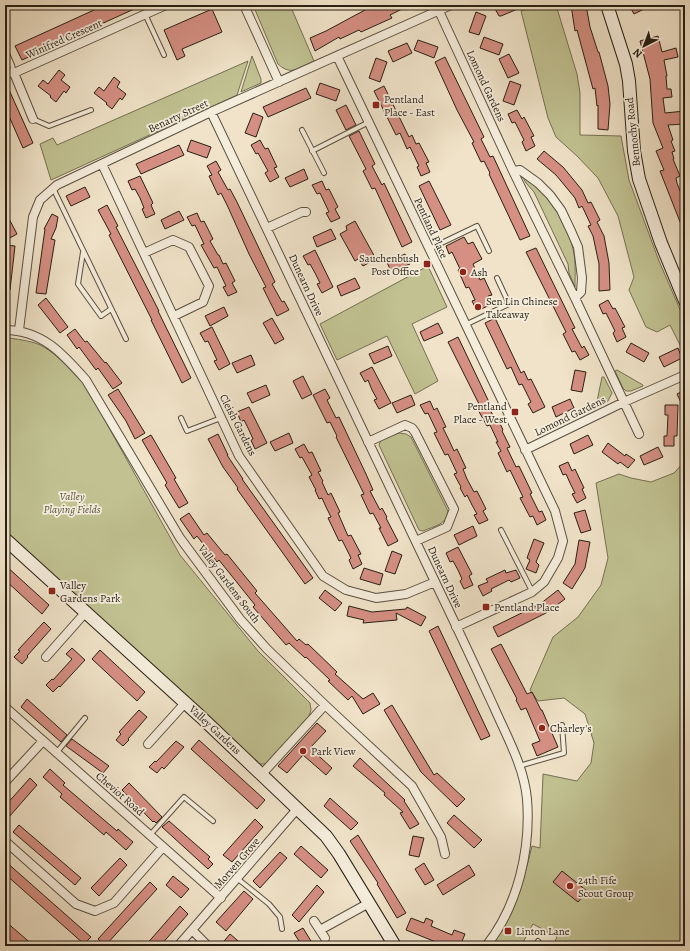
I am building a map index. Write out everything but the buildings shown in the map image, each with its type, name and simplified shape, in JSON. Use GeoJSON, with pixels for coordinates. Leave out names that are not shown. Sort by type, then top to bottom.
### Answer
{"type":"FeatureCollection","features":[{"type":"Feature","properties":{"kind":"street","name":"Winifred Crescent"},"geometry":{"type":"LineString","coordinates":[[14,74],[166,5]]}},
{"type":"Feature","properties":{"kind":"street"},"geometry":{"type":"LineString","coordinates":[[244,5],[279,82]]}},
{"type":"Feature","properties":{"kind":"street","name":"Benarty Street"},"geometry":{"type":"LineString","coordinates":[[19,330],[33,217],[40,200],[53,188],[66,180],[212,112],[451,5]]}},
{"type":"Feature","properties":{"kind":"street","name":"Bennochy Road"},"geometry":{"type":"LineString","coordinates":[[607,5],[626,64],[629,81],[634,151],[639,179],[661,243],[685,301]]}},
{"type":"Feature","properties":{"kind":"street","name":"Lomond Gardens"},"geometry":{"type":"LineString","coordinates":[[439,11],[513,171],[639,434]]}},
{"type":"Feature","properties":{"kind":"street","name":"Pentland Place"},"geometry":{"type":"LineString","coordinates":[[337,56],[555,511],[563,541],[558,558],[544,582],[532,592],[456,627]]}},
{"type":"Feature","properties":{"kind":"street"},"geometry":{"type":"LineString","coordinates":[[5,72],[14,74],[33,119]]}},
{"type":"Feature","properties":{"kind":"street","name":"Dunearn Drive"},"geometry":{"type":"LineString","coordinates":[[212,112],[416,541],[512,747],[519,766],[527,799],[527,843],[518,882],[506,913],[494,936],[486,946]]}},
{"type":"Feature","properties":{"kind":"street","name":"Cleish Gardens"},"geometry":{"type":"LineString","coordinates":[[102,164],[239,456],[321,572],[328,579],[346,590],[376,598],[406,594],[435,582]]}},
{"type":"Feature","properties":{"kind":"street"},"geometry":{"type":"LineString","coordinates":[[513,171],[520,170],[538,183],[561,210],[571,230],[578,247],[582,278],[581,292],[575,298]]}},
{"type":"Feature","properties":{"kind":"street"},"geometry":{"type":"LineString","coordinates":[[267,228],[302,212],[306,212]]}},
{"type":"Feature","properties":{"kind":"street"},"geometry":{"type":"LineString","coordinates":[[144,253],[173,240],[189,247],[209,286],[203,302],[174,316]]}},
{"type":"Feature","properties":{"kind":"street","name":"Valley Gardens South"},"geometry":{"type":"LineString","coordinates":[[5,330],[19,330],[53,346],[68,359],[86,380],[180,538],[240,619],[267,649],[324,705],[412,786],[441,837],[445,854]]}},
{"type":"Feature","properties":{"kind":"street","name":"Lomond Gardens"},"geometry":{"type":"LineString","coordinates":[[525,450],[624,402],[685,375]]}},
{"type":"Feature","properties":{"kind":"street"},"geometry":{"type":"LineString","coordinates":[[368,442],[406,425],[412,428],[416,432],[454,509],[447,526],[416,541]]}},
{"type":"Feature","properties":{"kind":"street","name":"Valley Gardens"},"geometry":{"type":"LineString","coordinates":[[5,539],[298,808],[330,842],[339,854],[395,946]]}},
{"type":"Feature","properties":{"kind":"street"},"geometry":{"type":"LineString","coordinates":[[46,657],[85,612]]}},
{"type":"Feature","properties":{"kind":"street"},"geometry":{"type":"LineString","coordinates":[[148,744],[185,703]]}},
{"type":"Feature","properties":{"kind":"street"},"geometry":{"type":"LineString","coordinates":[[262,774],[324,705]]}},
{"type":"Feature","properties":{"kind":"street","name":"Cheviot Road"},"geometry":{"type":"LineString","coordinates":[[5,707],[221,898]]}},
{"type":"Feature","properties":{"kind":"street"},"geometry":{"type":"LineString","coordinates":[[5,782],[43,741]]}},
{"type":"Feature","properties":{"kind":"street","name":"Morven Grove"},"geometry":{"type":"LineString","coordinates":[[178,946],[238,879],[298,808]]}},
{"type":"Feature","properties":{"kind":"street"},"geometry":{"type":"LineString","coordinates":[[5,841],[76,904],[95,911],[114,903],[163,847]]}},
{"type":"Feature","properties":{"kind":"street"},"geometry":{"type":"LineString","coordinates":[[320,930],[369,903]]}},
{"type":"Feature","properties":{"kind":"street"},"geometry":{"type":"LineString","coordinates":[[314,921],[325,938]]}},
{"type":"Feature","properties":{"kind":"street"},"geometry":{"type":"LineString","coordinates":[[192,930],[208,946]]}},
{"type":"Feature","properties":{"kind":"lane"},"geometry":{"type":"LineString","coordinates":[[145,14],[164,55]]}},
{"type":"Feature","properties":{"kind":"lane"},"geometry":{"type":"LineString","coordinates":[[5,49],[14,74]]}},
{"type":"Feature","properties":{"kind":"lane"},"geometry":{"type":"LineString","coordinates":[[33,119],[49,126],[92,110]]}},
{"type":"Feature","properties":{"kind":"lane"},"geometry":{"type":"LineString","coordinates":[[312,151],[369,122]]}},
{"type":"Feature","properties":{"kind":"lane"},"geometry":{"type":"LineString","coordinates":[[302,130],[324,173]]}},
{"type":"Feature","properties":{"kind":"lane"},"geometry":{"type":"LineString","coordinates":[[53,188],[126,339]]}},
{"type":"Feature","properties":{"kind":"lane"},"geometry":{"type":"LineString","coordinates":[[429,249],[477,226],[489,251]]}},
{"type":"Feature","properties":{"kind":"lane"},"geometry":{"type":"LineString","coordinates":[[84,252],[78,284],[101,316],[111,309]]}},
{"type":"Feature","properties":{"kind":"lane"},"geometry":{"type":"LineString","coordinates":[[465,325],[509,304],[497,278]]}},
{"type":"Feature","properties":{"kind":"lane"},"geometry":{"type":"LineString","coordinates":[[181,418],[187,431],[222,418]]}},
{"type":"Feature","properties":{"kind":"lane"},"geometry":{"type":"LineString","coordinates":[[501,530],[532,592]]}},
{"type":"Feature","properties":{"kind":"lane"},"geometry":{"type":"LineString","coordinates":[[56,753],[85,718]]}},
{"type":"Feature","properties":{"kind":"lane"},"geometry":{"type":"LineString","coordinates":[[519,766],[564,753],[562,725]]}},
{"type":"Feature","properties":{"kind":"lane"},"geometry":{"type":"LineString","coordinates":[[150,835],[184,797],[213,821]]}},
{"type":"Feature","properties":{"kind":"lane"},"geometry":{"type":"LineString","coordinates":[[238,879],[269,904],[280,917],[282,929]]}},
{"type":"Feature","properties":{"kind":"lane"},"geometry":{"type":"LineString","coordinates":[[536,946],[538,941]]}},
{"type":"Feature","properties":{"kind":"green space"},"geometry":{"type":"Polygon","coordinates":[[[253,5],[290,5],[314,61],[296,70],[288,70],[278,64],[253,5]]]}},
{"type":"Feature","properties":{"kind":"green space"},"geometry":{"type":"Polygon","coordinates":[[[536,5],[556,5],[577,74],[580,93],[580,135],[621,136],[629,180],[659,261],[685,321],[685,355],[670,325],[657,332],[646,327],[629,290],[634,277],[618,216],[598,178],[556,137],[548,118],[521,11],[536,5]]]}},
{"type":"Feature","properties":{"kind":"green space"},"geometry":{"type":"Polygon","coordinates":[[[252,56],[261,79],[261,83],[241,92],[252,56]]]}},
{"type":"Feature","properties":{"kind":"green space"},"geometry":{"type":"Polygon","coordinates":[[[248,61],[237,95],[51,180],[40,144],[53,138],[57,145],[248,61]]]}},
{"type":"Feature","properties":{"kind":"green space"},"geometry":{"type":"Polygon","coordinates":[[[522,176],[539,189],[547,198],[566,228],[574,254],[575,287],[569,273],[568,264],[534,192],[522,176]]]}},
{"type":"Feature","properties":{"kind":"green space"},"geometry":{"type":"Polygon","coordinates":[[[428,266],[447,307],[412,324],[438,381],[415,394],[387,336],[337,360],[320,324],[428,266]]]}},
{"type":"Feature","properties":{"kind":"green space","name":"Valley Playing Fields"},"geometry":{"type":"Polygon","coordinates":[[[10,338],[32,342],[44,347],[60,359],[84,383],[180,555],[258,651],[310,703],[311,710],[309,716],[266,764],[256,764],[193,701],[91,611],[5,532],[5,339],[10,338]]]}},
{"type":"Feature","properties":{"kind":"green space"},"geometry":{"type":"Polygon","coordinates":[[[617,370],[643,386],[631,391],[626,391],[615,371],[617,370]]]}},
{"type":"Feature","properties":{"kind":"green space"},"geometry":{"type":"Polygon","coordinates":[[[602,377],[604,377],[612,393],[608,401],[596,406],[602,377]]]}},
{"type":"Feature","properties":{"kind":"green space"},"geometry":{"type":"Polygon","coordinates":[[[399,433],[406,434],[411,437],[448,511],[443,522],[423,531],[419,530],[379,445],[381,440],[399,433]]]}},
{"type":"Feature","properties":{"kind":"green space"},"geometry":{"type":"Polygon","coordinates":[[[685,461],[685,946],[553,946],[557,937],[533,924],[521,946],[491,946],[506,922],[517,898],[532,846],[540,848],[543,774],[577,781],[591,763],[594,743],[585,714],[564,698],[538,701],[530,690],[553,637],[578,617],[601,585],[608,558],[596,483],[619,474],[651,482],[674,473],[685,461]]]}},
{"type":"Feature","properties":{"kind":"place","name":"Pentland Place - East"},"geometry":{"type":"Point","coordinates":[376,105]}},
{"type":"Feature","properties":{"kind":"place","name":"Sauchenbush Post Office"},"geometry":{"type":"Point","coordinates":[427,264]}},
{"type":"Feature","properties":{"kind":"place","name":"Ash"},"geometry":{"type":"Point","coordinates":[463,272]}},
{"type":"Feature","properties":{"kind":"place","name":"Sen Lin Chinese Takeaway"},"geometry":{"type":"Point","coordinates":[478,307]}},
{"type":"Feature","properties":{"kind":"place","name":"Pentland Place - West"},"geometry":{"type":"Point","coordinates":[515,412]}},
{"type":"Feature","properties":{"kind":"place","name":"Valley Gardens Park"},"geometry":{"type":"Point","coordinates":[52,591]}},
{"type":"Feature","properties":{"kind":"place","name":"Pentland Place"},"geometry":{"type":"Point","coordinates":[486,607]}},
{"type":"Feature","properties":{"kind":"place","name":"Charley's"},"geometry":{"type":"Point","coordinates":[542,728]}},
{"type":"Feature","properties":{"kind":"place","name":"Park View"},"geometry":{"type":"Point","coordinates":[303,751]}},
{"type":"Feature","properties":{"kind":"place","name":"24th Fife Scout Group"},"geometry":{"type":"Point","coordinates":[570,886]}},
{"type":"Feature","properties":{"kind":"place","name":"Linton Lane"},"geometry":{"type":"Point","coordinates":[508,931]}}]}
